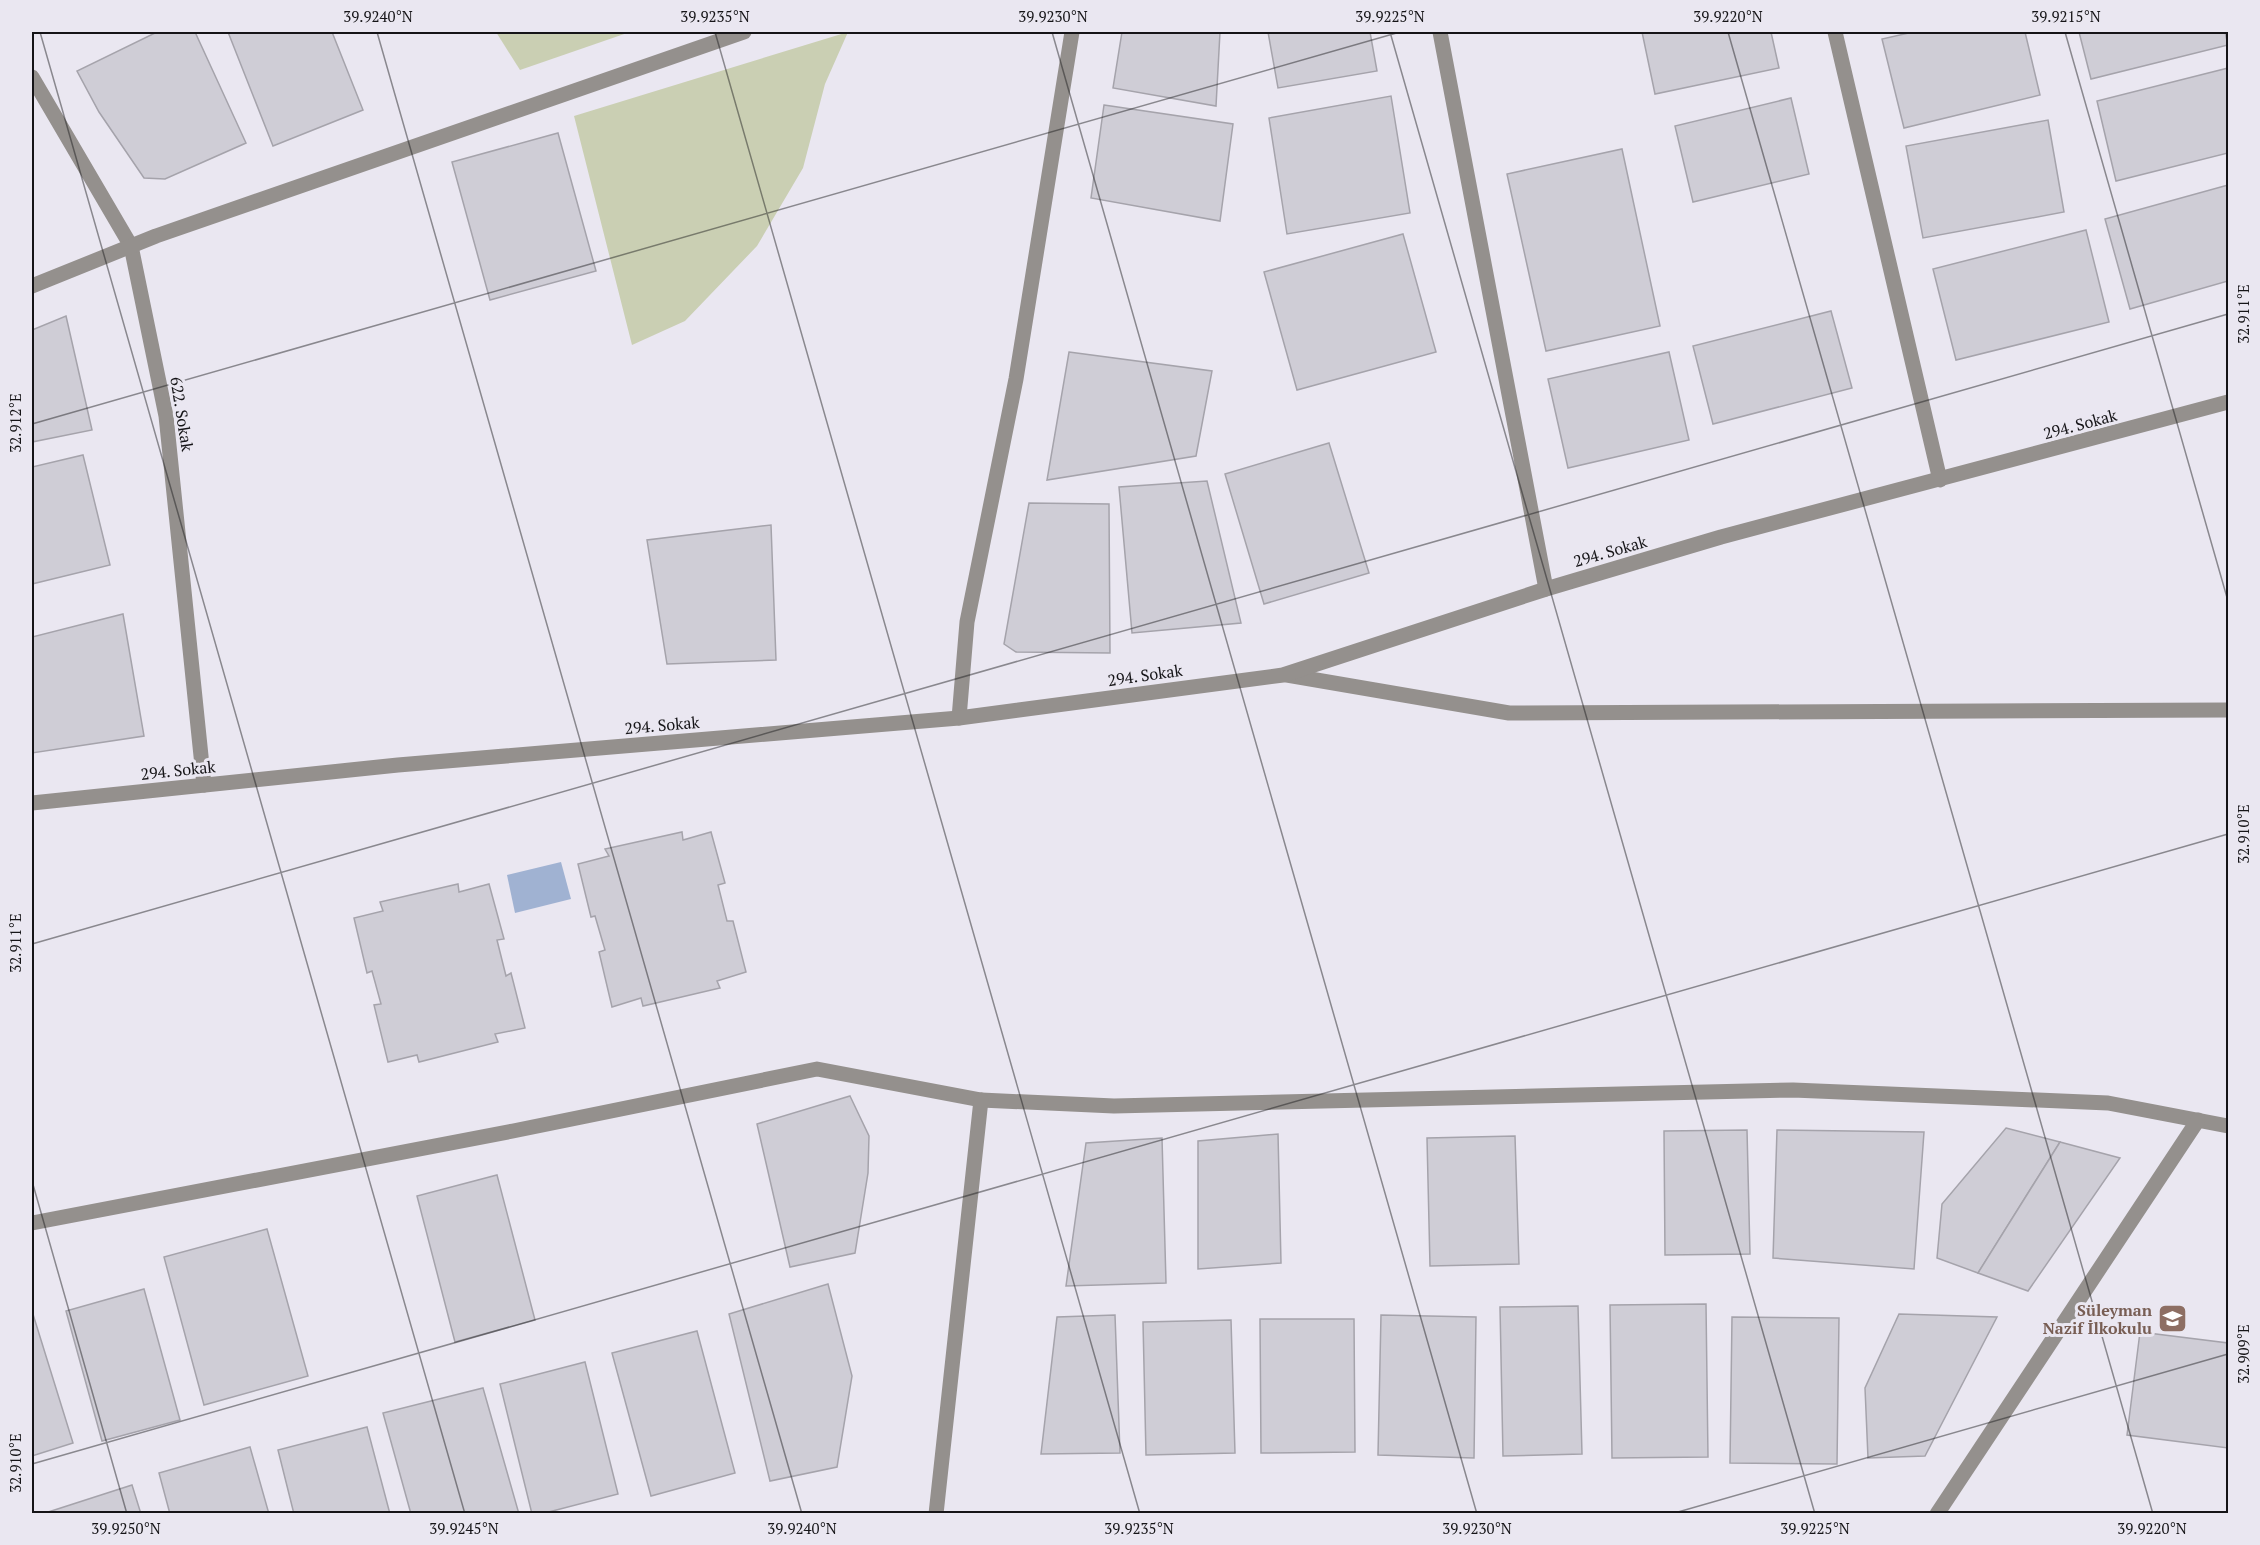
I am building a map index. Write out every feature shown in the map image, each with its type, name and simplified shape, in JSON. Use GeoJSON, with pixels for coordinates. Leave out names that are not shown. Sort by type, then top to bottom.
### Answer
{"type":"FeatureCollection","features":[{"type":"Feature","properties":{"kind":"street"},"geometry":{"type":"LineString","coordinates":[[32,286],[132,246],[744,32]]}},
{"type":"Feature","properties":{"kind":"street"},"geometry":{"type":"LineString","coordinates":[[959,718],[967,622],[1016,379],[1072,32]]}},
{"type":"Feature","properties":{"kind":"street"},"geometry":{"type":"LineString","coordinates":[[1440,32],[1546,589]]}},
{"type":"Feature","properties":{"kind":"street"},"geometry":{"type":"LineString","coordinates":[[1835,32],[1940,480]]}},
{"type":"Feature","properties":{"kind":"street","name":"622. Sokak"},"geometry":{"type":"LineString","coordinates":[[32,77],[132,246],[166,416],[204,785]]}},
{"type":"Feature","properties":{"kind":"street","name":"294. Sokak"},"geometry":{"type":"LineString","coordinates":[[32,803],[398,765],[959,718],[1283,675],[1546,589],[1721,537],[2229,402]]}},
{"type":"Feature","properties":{"kind":"street"},"geometry":{"type":"LineString","coordinates":[[1283,675],[1509,713],[2229,710]]}},
{"type":"Feature","properties":{"kind":"street"},"geometry":{"type":"LineString","coordinates":[[32,1222],[513,1131],[817,1069],[981,1100],[1114,1106],[1794,1090],[2108,1103],[2229,1126]]}},
{"type":"Feature","properties":{"kind":"street"},"geometry":{"type":"LineString","coordinates":[[936,1514],[981,1100]]}},
{"type":"Feature","properties":{"kind":"street"},"geometry":{"type":"LineString","coordinates":[[1937,1514],[2198,1120]]}},
{"type":"Feature","properties":{"kind":"green space"},"geometry":{"type":"Polygon","coordinates":[[[496,32],[630,32],[520,70],[496,32]]]}},
{"type":"Feature","properties":{"kind":"green space"},"geometry":{"type":"Polygon","coordinates":[[[848,32],[825,84],[803,168],[757,246],[685,321],[632,345],[574,116],[848,32]]]}},
{"type":"Feature","properties":{"kind":"water"},"geometry":{"type":"Polygon","coordinates":[[[561,862],[571,899],[515,913],[507,875],[561,862]]]}},
{"type":"Feature","properties":{"kind":"building"},"geometry":{"type":"Polygon","coordinates":[[[157,32],[195,32],[246,143],[165,179],[144,178],[99,112],[77,71],[157,32]]]}},
{"type":"Feature","properties":{"kind":"building"},"geometry":{"type":"Polygon","coordinates":[[[228,32],[332,32],[363,110],[273,146],[228,32]]]}},
{"type":"Feature","properties":{"kind":"building"},"geometry":{"type":"Polygon","coordinates":[[[1122,32],[1220,32],[1216,106],[1113,88],[1122,32]]]}},
{"type":"Feature","properties":{"kind":"building"},"geometry":{"type":"Polygon","coordinates":[[[1268,32],[1370,32],[1377,71],[1278,88],[1268,32]]]}},
{"type":"Feature","properties":{"kind":"building"},"geometry":{"type":"Polygon","coordinates":[[[1642,32],[1771,32],[1779,68],[1655,94],[1642,32]]]}},
{"type":"Feature","properties":{"kind":"building"},"geometry":{"type":"Polygon","coordinates":[[[1913,32],[2025,32],[2040,95],[1904,128],[1882,39],[1913,32]]]}},
{"type":"Feature","properties":{"kind":"building"},"geometry":{"type":"Polygon","coordinates":[[[2079,32],[2225,32],[2228,45],[2091,79],[2079,32]]]}},
{"type":"Feature","properties":{"kind":"building"},"geometry":{"type":"Polygon","coordinates":[[[2228,68],[2228,153],[2116,181],[2097,101],[2228,68]]]}},
{"type":"Feature","properties":{"kind":"building"},"geometry":{"type":"Polygon","coordinates":[[[1391,96],[1410,213],[1287,234],[1269,118],[1391,96]]]}},
{"type":"Feature","properties":{"kind":"building"},"geometry":{"type":"Polygon","coordinates":[[[1791,98],[1809,174],[1693,202],[1675,126],[1791,98]]]}},
{"type":"Feature","properties":{"kind":"building"},"geometry":{"type":"Polygon","coordinates":[[[1104,105],[1233,124],[1220,221],[1091,198],[1104,105]]]}},
{"type":"Feature","properties":{"kind":"building"},"geometry":{"type":"Polygon","coordinates":[[[2048,120],[2064,212],[1923,238],[1906,146],[2048,120]]]}},
{"type":"Feature","properties":{"kind":"building"},"geometry":{"type":"Polygon","coordinates":[[[558,133],[596,271],[490,300],[452,162],[558,133]]]}},
{"type":"Feature","properties":{"kind":"building"},"geometry":{"type":"Polygon","coordinates":[[[1622,149],[1660,326],[1546,351],[1507,174],[1622,149]]]}},
{"type":"Feature","properties":{"kind":"building"},"geometry":{"type":"Polygon","coordinates":[[[2228,185],[2228,281],[2130,309],[2105,219],[2228,185]]]}},
{"type":"Feature","properties":{"kind":"building"},"geometry":{"type":"Polygon","coordinates":[[[2086,230],[2109,322],[1956,360],[1933,269],[2086,230]]]}},
{"type":"Feature","properties":{"kind":"building"},"geometry":{"type":"Polygon","coordinates":[[[1403,234],[1436,352],[1297,390],[1264,272],[1403,234]]]}},
{"type":"Feature","properties":{"kind":"building"},"geometry":{"type":"Polygon","coordinates":[[[1831,311],[1852,388],[1713,424],[1693,346],[1831,311]]]}},
{"type":"Feature","properties":{"kind":"building"},"geometry":{"type":"Polygon","coordinates":[[[66,316],[92,430],[32,442],[32,330],[66,316]]]}},
{"type":"Feature","properties":{"kind":"building"},"geometry":{"type":"Polygon","coordinates":[[[1069,352],[1212,371],[1196,456],[1047,480],[1069,352]]]}},
{"type":"Feature","properties":{"kind":"building"},"geometry":{"type":"Polygon","coordinates":[[[1669,352],[1689,440],[1568,468],[1548,379],[1669,352]]]}},
{"type":"Feature","properties":{"kind":"building"},"geometry":{"type":"Polygon","coordinates":[[[1329,443],[1369,573],[1264,604],[1225,474],[1329,443]]]}},
{"type":"Feature","properties":{"kind":"building"},"geometry":{"type":"Polygon","coordinates":[[[83,455],[110,565],[32,584],[32,467],[83,455]]]}},
{"type":"Feature","properties":{"kind":"building"},"geometry":{"type":"Polygon","coordinates":[[[1207,481],[1241,623],[1132,633],[1119,487],[1207,481]]]}},
{"type":"Feature","properties":{"kind":"building"},"geometry":{"type":"Polygon","coordinates":[[[1029,503],[1109,504],[1110,653],[1016,652],[1004,644],[1029,503]]]}},
{"type":"Feature","properties":{"kind":"building"},"geometry":{"type":"Polygon","coordinates":[[[771,525],[776,660],[667,664],[647,540],[771,525]]]}},
{"type":"Feature","properties":{"kind":"building"},"geometry":{"type":"Polygon","coordinates":[[[123,614],[144,736],[32,753],[32,637],[123,614]]]}},
{"type":"Feature","properties":{"kind":"building"},"geometry":{"type":"Polygon","coordinates":[[[682,832],[683,840],[711,832],[725,883],[718,885],[727,921],[733,921],[746,972],[717,981],[720,988],[643,1006],[641,998],[612,1007],[599,952],[605,950],[595,916],[591,917],[578,864],[609,856],[605,849],[682,832]]]}},
{"type":"Feature","properties":{"kind":"building"},"geometry":{"type":"Polygon","coordinates":[[[458,884],[459,892],[489,884],[504,939],[497,940],[506,976],[511,973],[525,1028],[495,1034],[498,1042],[419,1062],[417,1055],[388,1062],[374,1005],[381,1004],[372,971],[367,973],[354,918],[383,911],[380,902],[458,884]]]}},
{"type":"Feature","properties":{"kind":"building"},"geometry":{"type":"Polygon","coordinates":[[[850,1096],[869,1136],[868,1173],[855,1253],[790,1267],[757,1124],[850,1096]]]}},
{"type":"Feature","properties":{"kind":"building"},"geometry":{"type":"Polygon","coordinates":[[[2006,1128],[2060,1142],[1978,1273],[1937,1258],[1942,1204],[2006,1128]]]}},
{"type":"Feature","properties":{"kind":"building"},"geometry":{"type":"Polygon","coordinates":[[[1747,1130],[1750,1254],[1665,1255],[1664,1131],[1747,1130]]]}},
{"type":"Feature","properties":{"kind":"building"},"geometry":{"type":"Polygon","coordinates":[[[1777,1130],[1924,1132],[1914,1269],[1773,1258],[1777,1130]]]}},
{"type":"Feature","properties":{"kind":"building"},"geometry":{"type":"Polygon","coordinates":[[[1278,1134],[1281,1263],[1198,1269],[1198,1141],[1278,1134]]]}},
{"type":"Feature","properties":{"kind":"building"},"geometry":{"type":"Polygon","coordinates":[[[1515,1136],[1519,1264],[1430,1266],[1427,1138],[1515,1136]]]}},
{"type":"Feature","properties":{"kind":"building"},"geometry":{"type":"Polygon","coordinates":[[[1162,1138],[1166,1283],[1066,1286],[1086,1143],[1162,1138]]]}},
{"type":"Feature","properties":{"kind":"building"},"geometry":{"type":"Polygon","coordinates":[[[2060,1142],[2120,1158],[2028,1291],[1978,1273],[2060,1142]]]}},
{"type":"Feature","properties":{"kind":"building"},"geometry":{"type":"Polygon","coordinates":[[[497,1175],[535,1320],[455,1342],[417,1196],[497,1175]]]}},
{"type":"Feature","properties":{"kind":"building"},"geometry":{"type":"Polygon","coordinates":[[[267,1229],[308,1376],[204,1405],[164,1257],[267,1229]]]}},
{"type":"Feature","properties":{"kind":"building"},"geometry":{"type":"Polygon","coordinates":[[[828,1284],[852,1376],[837,1467],[770,1481],[729,1314],[828,1284]]]}},
{"type":"Feature","properties":{"kind":"building"},"geometry":{"type":"Polygon","coordinates":[[[144,1289],[180,1420],[102,1441],[66,1311],[144,1289]]]}},
{"type":"Feature","properties":{"kind":"building"},"geometry":{"type":"Polygon","coordinates":[[[1706,1304],[1708,1457],[1612,1458],[1610,1305],[1706,1304]]]}},
{"type":"Feature","properties":{"kind":"building"},"geometry":{"type":"Polygon","coordinates":[[[1578,1306],[1582,1454],[1503,1456],[1500,1307],[1578,1306]]]}},
{"type":"Feature","properties":{"kind":"building"},"geometry":{"type":"Polygon","coordinates":[[[32,1311],[73,1443],[32,1456],[32,1311]]]}},
{"type":"Feature","properties":{"kind":"building"},"geometry":{"type":"Polygon","coordinates":[[[1899,1314],[1997,1317],[1925,1456],[1868,1458],[1865,1388],[1899,1314]]]}},
{"type":"Feature","properties":{"kind":"building"},"geometry":{"type":"Polygon","coordinates":[[[1115,1315],[1120,1453],[1041,1454],[1057,1317],[1115,1315]]]}},
{"type":"Feature","properties":{"kind":"building"},"geometry":{"type":"Polygon","coordinates":[[[1381,1315],[1476,1317],[1474,1458],[1378,1455],[1381,1315]]]}},
{"type":"Feature","properties":{"kind":"building"},"geometry":{"type":"Polygon","coordinates":[[[1732,1317],[1839,1318],[1837,1464],[1730,1463],[1732,1317]]]}},
{"type":"Feature","properties":{"kind":"building"},"geometry":{"type":"Polygon","coordinates":[[[1260,1319],[1354,1319],[1355,1452],[1261,1453],[1260,1319]]]}},
{"type":"Feature","properties":{"kind":"building"},"geometry":{"type":"Polygon","coordinates":[[[1231,1320],[1235,1453],[1146,1455],[1143,1322],[1231,1320]]]}},
{"type":"Feature","properties":{"kind":"building"},"geometry":{"type":"Polygon","coordinates":[[[697,1331],[735,1473],[651,1496],[612,1353],[697,1331]]]}},
{"type":"Feature","properties":{"kind":"building"},"geometry":{"type":"Polygon","coordinates":[[[2140,1332],[2228,1343],[2228,1448],[2127,1435],[2140,1332]]]}},
{"type":"Feature","properties":{"kind":"building"},"geometry":{"type":"Polygon","coordinates":[[[585,1362],[618,1494],[541,1514],[532,1514],[500,1384],[585,1362]]]}},
{"type":"Feature","properties":{"kind":"building"},"geometry":{"type":"Polygon","coordinates":[[[483,1388],[519,1514],[411,1514],[383,1413],[483,1388]]]}},
{"type":"Feature","properties":{"kind":"building"},"geometry":{"type":"Polygon","coordinates":[[[367,1427],[390,1514],[294,1514],[278,1450],[367,1427]]]}},
{"type":"Feature","properties":{"kind":"building"},"geometry":{"type":"Polygon","coordinates":[[[250,1447],[269,1514],[170,1514],[159,1473],[250,1447]]]}},
{"type":"Feature","properties":{"kind":"building"},"geometry":{"type":"Polygon","coordinates":[[[132,1485],[141,1514],[42,1514],[132,1485]]]}},
{"type":"Feature","properties":{"kind":"place","name":"Süleyman Nazif İlkokulu"},"geometry":{"type":"Point","coordinates":[2173,1319]}}]}
